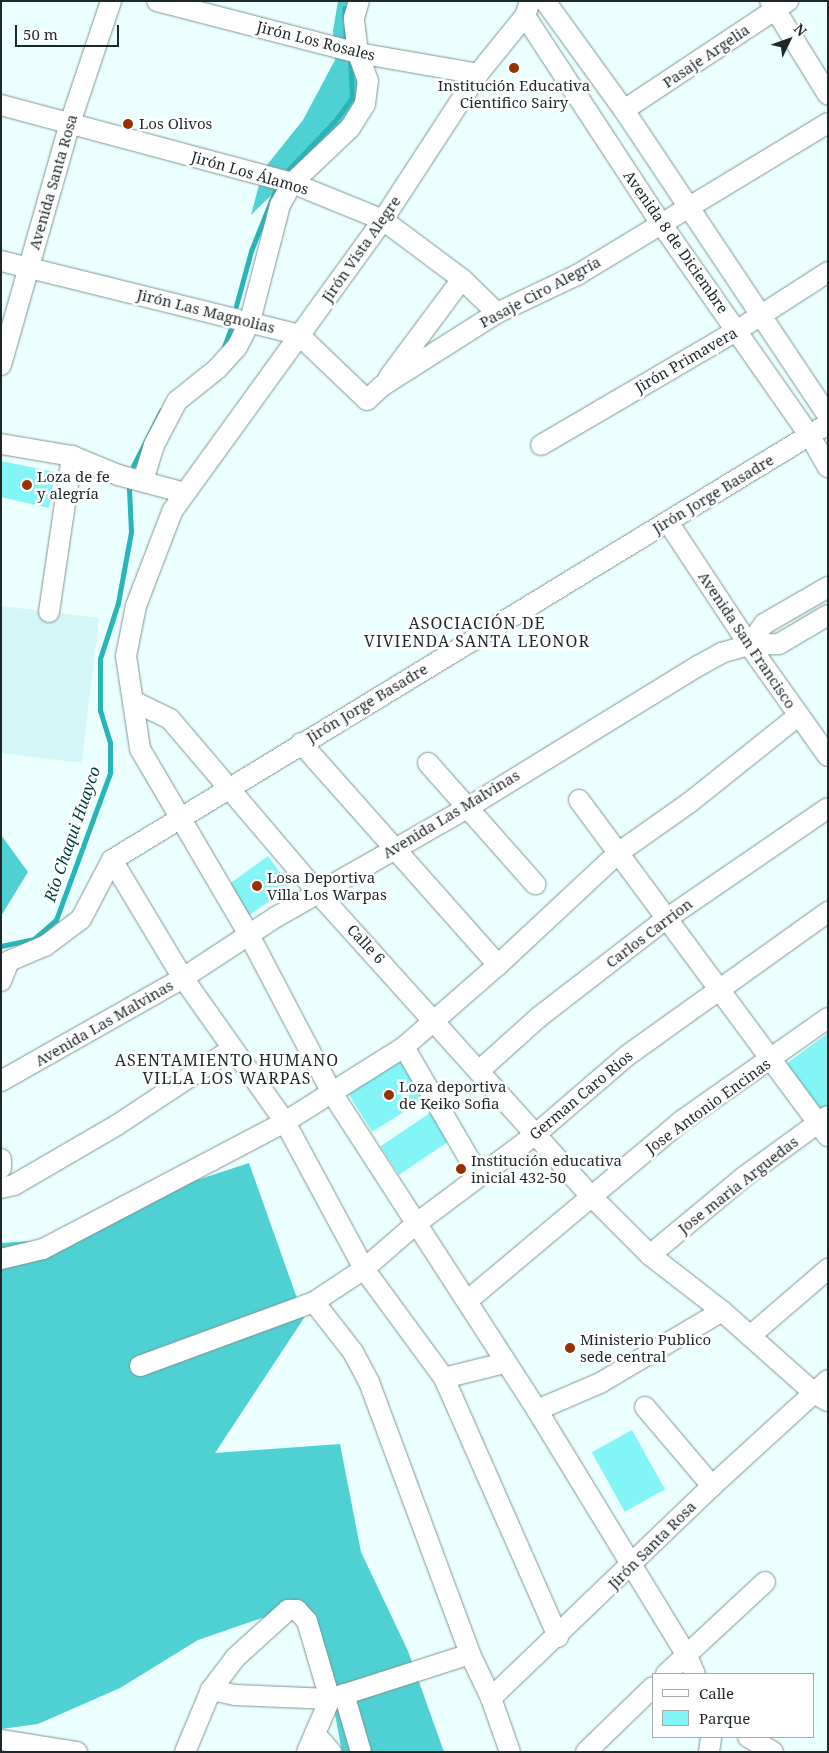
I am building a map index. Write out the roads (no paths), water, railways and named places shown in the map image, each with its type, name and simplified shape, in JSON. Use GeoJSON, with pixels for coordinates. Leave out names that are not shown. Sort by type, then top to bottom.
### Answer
{"type":"FeatureCollection","features":[{"type":"Feature","properties":{"kind":"street","name":"Avenida Santa Rosa"},"geometry":{"type":"LineString","coordinates":[[1,365],[70,123],[111,1]]}},
{"type":"Feature","properties":{"kind":"street","name":"Jirón Los Rosales"},"geometry":{"type":"LineString","coordinates":[[156,1],[358,53],[478,74]]}},
{"type":"Feature","properties":{"kind":"street"},"geometry":{"type":"LineString","coordinates":[[143,481],[154,445],[177,401],[217,369],[237,347],[250,321],[280,206],[292,183],[344,134],[365,104],[368,82],[358,53],[354,18],[359,1]]}},
{"type":"Feature","properties":{"kind":"street","name":"Avenida 8 de Diciembre"},"geometry":{"type":"LineString","coordinates":[[545,1],[624,110],[687,208],[762,315],[828,416]]}},
{"type":"Feature","properties":{"kind":"street"},"geometry":{"type":"LineString","coordinates":[[778,4],[828,95]]}},
{"type":"Feature","properties":{"kind":"street","name":"Pasaje Argelia"},"geometry":{"type":"LineString","coordinates":[[624,110],[778,4]]}},
{"type":"Feature","properties":{"kind":"street","name":"Avenida 8 de Diciembre"},"geometry":{"type":"LineString","coordinates":[[528,9],[660,222],[738,330],[810,436],[828,467]]}},
{"type":"Feature","properties":{"kind":"street","name":"Jirón Vista Alegre"},"geometry":{"type":"LineString","coordinates":[[528,9],[478,74],[383,220],[185,493],[165,524],[136,606],[126,656],[140,749],[249,935],[332,1093],[467,1300],[504,1363],[536,1410],[686,1654],[695,1673]]}},
{"type":"Feature","properties":{"kind":"street","name":"Jirón Los Álamos"},"geometry":{"type":"LineString","coordinates":[[1,105],[292,183],[383,220],[462,279],[497,313]]}},
{"type":"Feature","properties":{"kind":"street","name":"Pasaje Ciro Alegría"},"geometry":{"type":"LineString","coordinates":[[382,386],[497,313],[577,275],[660,222],[687,208],[828,123]]}},
{"type":"Feature","properties":{"kind":"street","name":"Jirón Las Magnolias"},"geometry":{"type":"LineString","coordinates":[[1,261],[250,321],[300,335],[367,400],[382,386]]}},
{"type":"Feature","properties":{"kind":"street","name":"Jirón Primavera"},"geometry":{"type":"LineString","coordinates":[[541,445],[738,330],[828,272]]}},
{"type":"Feature","properties":{"kind":"street"},"geometry":{"type":"LineString","coordinates":[[382,386],[462,279]]}},
{"type":"Feature","properties":{"kind":"street","name":"Jirón Jorge Basadre"},"geometry":{"type":"LineString","coordinates":[[112,860],[231,789],[301,743],[828,424]]}},
{"type":"Feature","properties":{"kind":"street"},"geometry":{"type":"LineString","coordinates":[[1,434],[11,444],[72,456],[118,475],[185,493]]}},
{"type":"Feature","properties":{"kind":"street"},"geometry":{"type":"LineString","coordinates":[[49,612],[72,456]]}},
{"type":"Feature","properties":{"kind":"street","name":"Avenida San Francisco"},"geometry":{"type":"LineString","coordinates":[[668,522],[749,645],[828,756]]}},
{"type":"Feature","properties":{"kind":"street"},"geometry":{"type":"LineString","coordinates":[[749,645],[764,624],[828,587]]}},
{"type":"Feature","properties":{"kind":"street","name":"Avenida Las Malvinas"},"geometry":{"type":"LineString","coordinates":[[1,1081],[183,978],[318,893],[467,808],[721,653],[749,645],[779,644],[828,615]]}},
{"type":"Feature","properties":{"kind":"street","name":"Calle 6"},"geometry":{"type":"LineString","coordinates":[[134,702],[170,720],[318,893],[436,1020],[591,1196],[650,1255],[722,1311],[750,1336],[823,1391]]}},
{"type":"Feature","properties":{"kind":"street"},"geometry":{"type":"LineString","coordinates":[[1,1259],[43,1249],[285,1122],[404,1047],[498,965],[618,853],[690,803],[798,716]]}},
{"type":"Feature","properties":{"kind":"street"},"geometry":{"type":"LineString","coordinates":[[301,743],[498,965]]}},
{"type":"Feature","properties":{"kind":"street"},"geometry":{"type":"LineString","coordinates":[[428,763],[535,884]]}},
{"type":"Feature","properties":{"kind":"street"},"geometry":{"type":"LineString","coordinates":[[579,800],[771,1060],[824,1125]]}},
{"type":"Feature","properties":{"kind":"street","name":"Carlos Carrion"},"geometry":{"type":"LineString","coordinates":[[480,1070],[539,1017],[666,919],[828,808]]}},
{"type":"Feature","properties":{"kind":"street"},"geometry":{"type":"LineString","coordinates":[[112,860],[183,978],[285,1122],[364,1269],[444,1378],[558,1637]]}},
{"type":"Feature","properties":{"kind":"street"},"geometry":{"type":"LineString","coordinates":[[1,981],[9,961],[46,946],[81,919],[112,860]]}},
{"type":"Feature","properties":{"kind":"street","name":"German Caro Rios"},"geometry":{"type":"LineString","coordinates":[[140,1366],[314,1302],[364,1269],[417,1223],[536,1134],[628,1055],[828,912]]}},
{"type":"Feature","properties":{"kind":"street","name":"Jose Antonio Encinas"},"geometry":{"type":"LineString","coordinates":[[467,1300],[680,1122],[771,1060],[828,1018]]}},
{"type":"Feature","properties":{"kind":"street"},"geometry":{"type":"LineString","coordinates":[[404,1047],[479,1176]]}},
{"type":"Feature","properties":{"kind":"street"},"geometry":{"type":"LineString","coordinates":[[1,1188],[14,1185],[117,1125],[232,1049]]}},
{"type":"Feature","properties":{"kind":"street","name":"Jose maria Arguedas"},"geometry":{"type":"LineString","coordinates":[[650,1255],[746,1176],[824,1125]]}},
{"type":"Feature","properties":{"kind":"street"},"geometry":{"type":"LineString","coordinates":[[1,1159],[1,1168]]}},
{"type":"Feature","properties":{"kind":"street"},"geometry":{"type":"LineString","coordinates":[[750,1336],[828,1269]]}},
{"type":"Feature","properties":{"kind":"street"},"geometry":{"type":"LineString","coordinates":[[314,1302],[353,1352],[370,1382],[470,1654],[491,1698],[510,1752]]}},
{"type":"Feature","properties":{"kind":"street"},"geometry":{"type":"LineString","coordinates":[[536,1410],[600,1383],[722,1311]]}},
{"type":"Feature","properties":{"kind":"street"},"geometry":{"type":"LineString","coordinates":[[444,1378],[504,1363]]}},
{"type":"Feature","properties":{"kind":"street","name":"Jirón Santa Rosa"},"geometry":{"type":"LineString","coordinates":[[491,1698],[558,1637],[712,1486],[823,1391]]}},
{"type":"Feature","properties":{"kind":"street"},"geometry":{"type":"LineString","coordinates":[[645,1407],[712,1486]]}},
{"type":"Feature","properties":{"kind":"street"},"geometry":{"type":"LineString","coordinates":[[667,1673],[765,1582]]}},
{"type":"Feature","properties":{"kind":"street"},"geometry":{"type":"LineString","coordinates":[[185,1752],[212,1690],[235,1658],[270,1624],[288,1610],[297,1610],[306,1620],[361,1752]]}},
{"type":"Feature","properties":{"kind":"street"},"geometry":{"type":"LineString","coordinates":[[212,1690],[235,1695],[337,1696],[470,1654]]}},
{"type":"Feature","properties":{"kind":"street"},"geometry":{"type":"LineString","coordinates":[[586,1752],[652,1688]]}},
{"type":"Feature","properties":{"kind":"street"},"geometry":{"type":"LineString","coordinates":[[331,1752],[311,1743],[337,1696]]}},
{"type":"Feature","properties":{"kind":"street"},"geometry":{"type":"LineString","coordinates":[[709,1752],[711,1738]]}},
{"type":"Feature","properties":{"kind":"street"},"geometry":{"type":"LineString","coordinates":[[750,1738],[773,1752]]}},
{"type":"Feature","properties":{"kind":"street"},"geometry":{"type":"LineString","coordinates":[[1,1740],[77,1752]]}},
{"type":"Feature","properties":{"kind":"waterway","name":"Río Chaqui Huayco"},"geometry":{"type":"LineString","coordinates":[[345,8],[345,18]]}},
{"type":"Feature","properties":{"kind":"waterway","name":"Río Chaqui Huayco"},"geometry":{"type":"LineString","coordinates":[[346,28],[346,39]]}},
{"type":"Feature","properties":{"kind":"waterway","name":"Río Chaqui Huayco"},"geometry":{"type":"LineString","coordinates":[[289,169],[335,121],[352,98],[350,62]]}},
{"type":"Feature","properties":{"kind":"waterway","name":"Río Chaqui Huayco"},"geometry":{"type":"LineString","coordinates":[[236,306],[251,251],[275,191]]}},
{"type":"Feature","properties":{"kind":"waterway","name":"Río Chaqui Huayco"},"geometry":{"type":"LineString","coordinates":[[224,347],[231,328]]}},
{"type":"Feature","properties":{"kind":"waterway","name":"Río Chaqui Huayco"},"geometry":{"type":"LineString","coordinates":[[133,466],[161,411]]}},
{"type":"Feature","properties":{"kind":"waterway","name":"Río Chaqui Huayco"},"geometry":{"type":"LineString","coordinates":[[1,946],[34,939],[56,920],[110,773],[110,743],[100,711],[100,659],[118,603],[131,532],[129,489]]}},
{"type":"Feature","properties":{"kind":"place","name":"Institución Educativa Cientifico Sairy"},"geometry":{"type":"Point","coordinates":[514,68]}},
{"type":"Feature","properties":{"kind":"place","name":"Los Olivos"},"geometry":{"type":"Point","coordinates":[128,124]}},
{"type":"Feature","properties":{"kind":"place","name":"Loza de fe y alegría"},"geometry":{"type":"Point","coordinates":[27,485]}},
{"type":"Feature","properties":{"kind":"place","name":"Losa Deportiva Villa Los Warpas"},"geometry":{"type":"Point","coordinates":[257,886]}},
{"type":"Feature","properties":{"kind":"place","name":"Loza deportiva de Keiko Sofia"},"geometry":{"type":"Point","coordinates":[389,1095]}},
{"type":"Feature","properties":{"kind":"place","name":"Institución educativa inicial 432-50"},"geometry":{"type":"Point","coordinates":[461,1169]}},
{"type":"Feature","properties":{"kind":"place","name":"Ministerio Publico sede central"},"geometry":{"type":"Point","coordinates":[570,1348]}},
{"type":"Feature","properties":{"kind":"district","name":"ASOCIACIÓN DE VIVIENDA SANTA LEONOR"},"geometry":{"type":"Point","coordinates":[477,632]}},
{"type":"Feature","properties":{"kind":"district","name":"ASENTAMIENTO HUMANO VILLA LOS WARPAS"},"geometry":{"type":"Point","coordinates":[227,1069]}}]}
